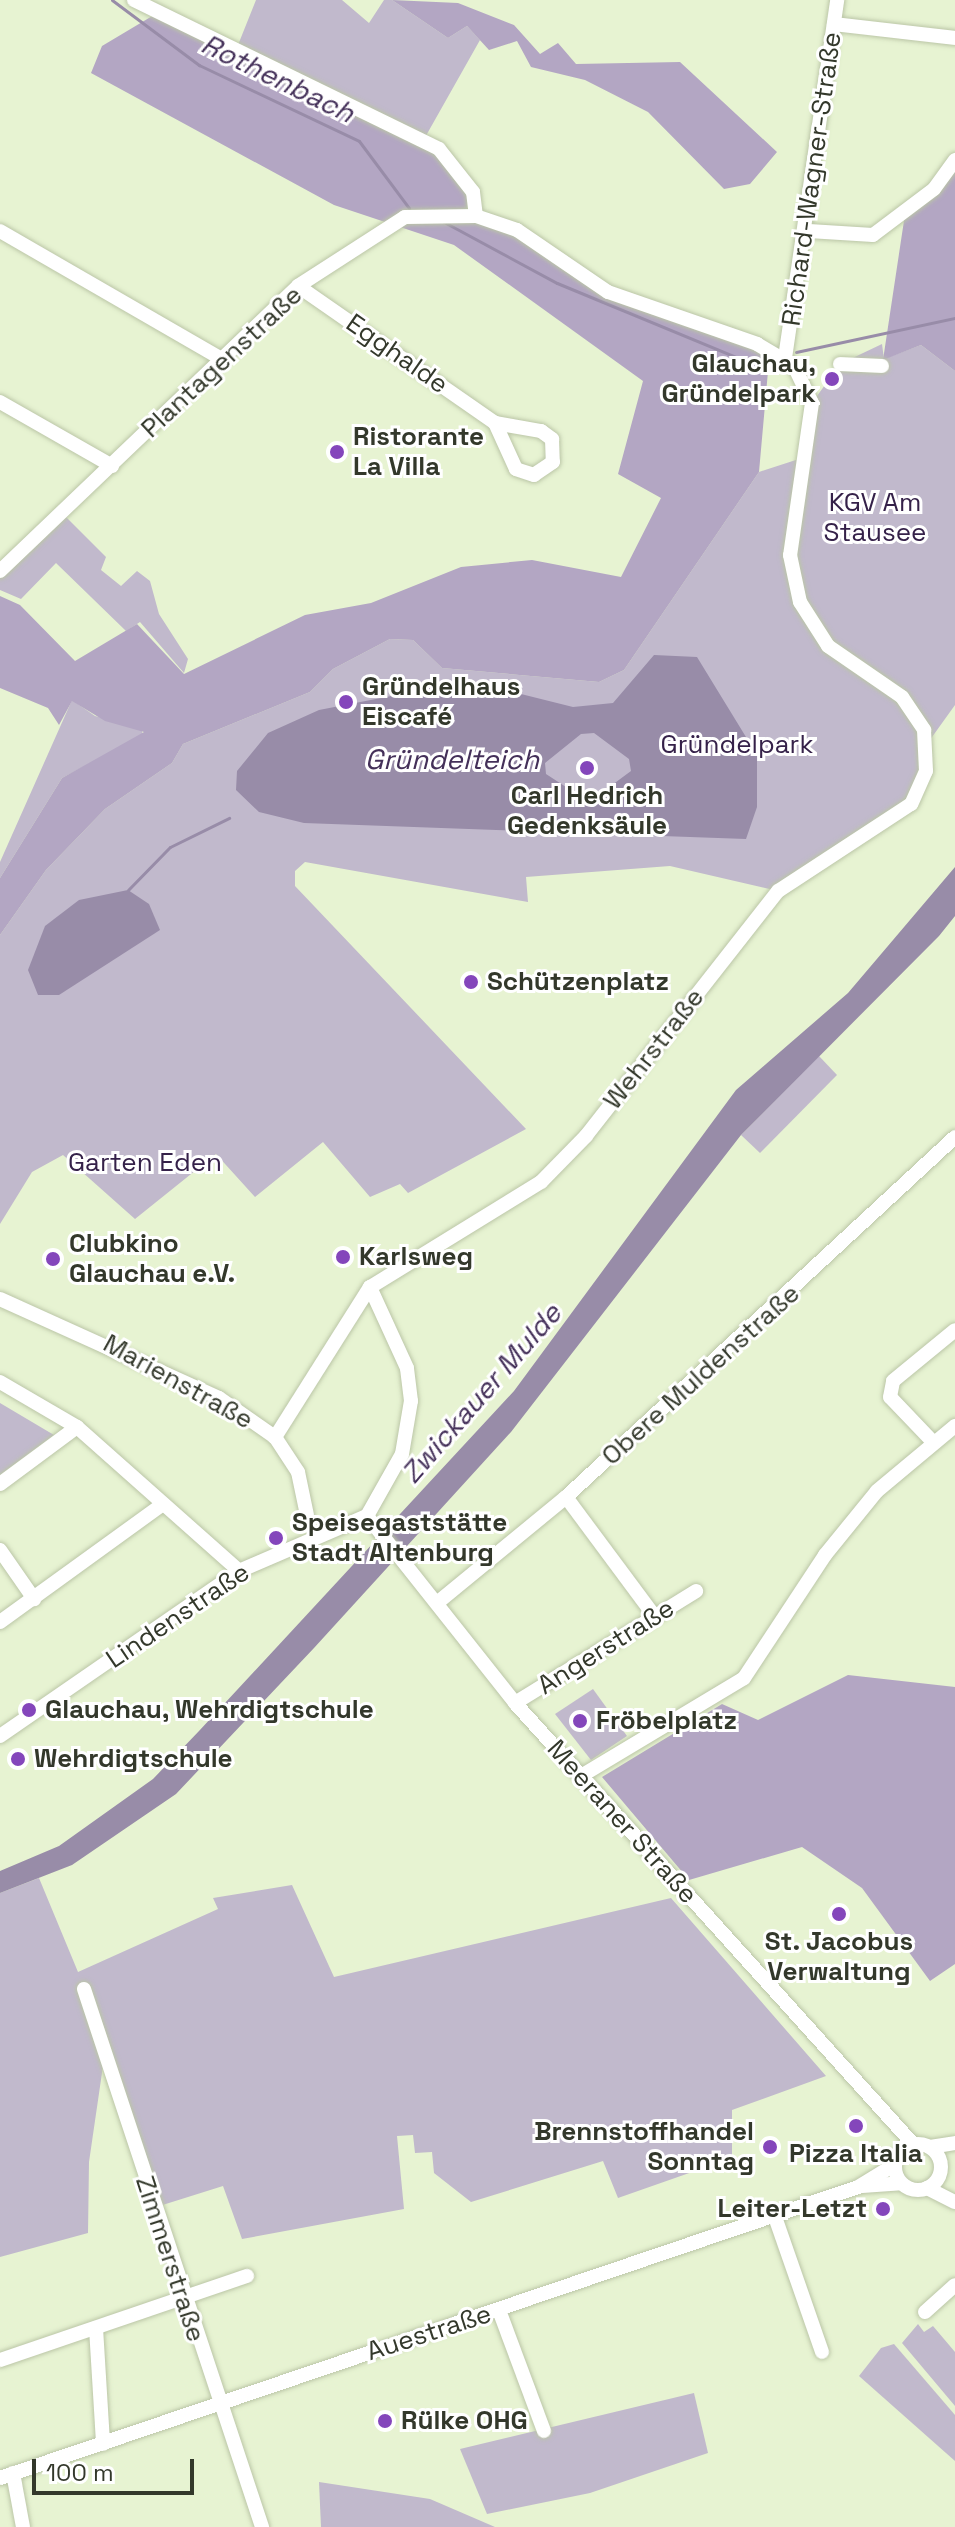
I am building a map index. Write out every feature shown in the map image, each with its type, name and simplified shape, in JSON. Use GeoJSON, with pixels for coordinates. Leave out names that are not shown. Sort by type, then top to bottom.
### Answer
{"type":"FeatureCollection","features":[{"type":"Feature","properties":{"kind":"street"},"geometry":{"type":"LineString","coordinates":[[134,0],[439,149],[473,192],[476,216]]}},
{"type":"Feature","properties":{"kind":"street","name":"Richard-Wagner-Straße"},"geometry":{"type":"LineString","coordinates":[[785,358],[809,231],[837,0]]}},
{"type":"Feature","properties":{"kind":"street"},"geometry":{"type":"LineString","coordinates":[[834,24],[955,38]]}},
{"type":"Feature","properties":{"kind":"street"},"geometry":{"type":"LineString","coordinates":[[809,231],[873,235],[934,189],[955,160]]}},
{"type":"Feature","properties":{"kind":"street","name":"Plantagenstraße"},"geometry":{"type":"LineString","coordinates":[[0,571],[298,286],[405,217],[476,216],[517,230],[608,292],[785,358]]}},
{"type":"Feature","properties":{"kind":"street"},"geometry":{"type":"LineString","coordinates":[[0,231],[222,359]]}},
{"type":"Feature","properties":{"kind":"street","name":"Egghalde"},"geometry":{"type":"LineString","coordinates":[[298,286],[495,423],[541,431],[552,439],[553,462],[534,475],[516,469],[495,423]]}},
{"type":"Feature","properties":{"kind":"street","name":"Wehrstraße"},"geometry":{"type":"LineString","coordinates":[[275,1437],[370,1287],[541,1182],[586,1136],[778,891],[911,804],[926,771],[927,744],[902,697],[828,646],[800,602],[790,555],[812,403],[806,380],[785,358]]}},
{"type":"Feature","properties":{"kind":"street"},"geometry":{"type":"LineString","coordinates":[[840,364],[882,366]]}},
{"type":"Feature","properties":{"kind":"street"},"geometry":{"type":"LineString","coordinates":[[0,402],[112,466]]}},
{"type":"Feature","properties":{"kind":"street","name":"Obere Muldenstraße"},"geometry":{"type":"LineString","coordinates":[[437,1603],[566,1497],[955,1137]]}},
{"type":"Feature","properties":{"kind":"street"},"geometry":{"type":"LineString","coordinates":[[368,1521],[402,1454],[411,1401],[403,1358],[370,1287]]}},
{"type":"Feature","properties":{"kind":"street","name":"Marienstraße"},"geometry":{"type":"LineString","coordinates":[[0,1299],[219,1398],[275,1437],[298,1472],[307,1515]]}},
{"type":"Feature","properties":{"kind":"street"},"geometry":{"type":"LineString","coordinates":[[933,1442],[890,1397],[891,1389],[955,1330]]}},
{"type":"Feature","properties":{"kind":"street"},"geometry":{"type":"LineString","coordinates":[[0,1382],[77,1427],[239,1571]]}},
{"type":"Feature","properties":{"kind":"street"},"geometry":{"type":"LineString","coordinates":[[581,1776],[744,1678],[825,1555],[877,1491],[955,1426]]}},
{"type":"Feature","properties":{"kind":"street"},"geometry":{"type":"LineString","coordinates":[[0,1484],[77,1427]]}},
{"type":"Feature","properties":{"kind":"street"},"geometry":{"type":"LineString","coordinates":[[566,1497],[655,1617]]}},
{"type":"Feature","properties":{"kind":"street"},"geometry":{"type":"LineString","coordinates":[[0,1622],[163,1504]]}},
{"type":"Feature","properties":{"kind":"street","name":"Meeraner Straße"},"geometry":{"type":"LineString","coordinates":[[368,1521],[515,1703],[887,2122],[913,2144]]}},
{"type":"Feature","properties":{"kind":"street","name":"Lindenstraße"},"geometry":{"type":"LineString","coordinates":[[0,1736],[239,1571],[368,1521]]}},
{"type":"Feature","properties":{"kind":"street"},"geometry":{"type":"LineString","coordinates":[[0,1550],[34,1599]]}},
{"type":"Feature","properties":{"kind":"street","name":"Angerstraße"},"geometry":{"type":"LineString","coordinates":[[515,1703],[696,1591]]}},
{"type":"Feature","properties":{"kind":"street","name":"Zimmerstraße"},"geometry":{"type":"LineString","coordinates":[[84,1989],[182,2298],[262,2527]]}},
{"type":"Feature","properties":{"kind":"street","name":"Meeraner Straße"},"geometry":{"type":"LineString","coordinates":[[887,2122],[895,2161]]}},
{"type":"Feature","properties":{"kind":"street"},"geometry":{"type":"LineString","coordinates":[[955,2143],[930,2147],[913,2144],[895,2161],[901,2183],[927,2188],[955,2202]]}},
{"type":"Feature","properties":{"kind":"street"},"geometry":{"type":"LineString","coordinates":[[930,2147],[955,2195]]}},
{"type":"Feature","properties":{"kind":"street"},"geometry":{"type":"LineString","coordinates":[[927,2188],[955,2152]]}},
{"type":"Feature","properties":{"kind":"street","name":"Auestraße"},"geometry":{"type":"LineString","coordinates":[[858,2187],[895,2161]]}},
{"type":"Feature","properties":{"kind":"street","name":"Auestraße"},"geometry":{"type":"LineString","coordinates":[[7,2476],[774,2214],[858,2187],[901,2183]]}},
{"type":"Feature","properties":{"kind":"street"},"geometry":{"type":"LineString","coordinates":[[774,2214],[822,2352]]}},
{"type":"Feature","properties":{"kind":"street"},"geometry":{"type":"LineString","coordinates":[[0,2360],[247,2276]]}},
{"type":"Feature","properties":{"kind":"street"},"geometry":{"type":"LineString","coordinates":[[925,2312],[955,2285]]}},
{"type":"Feature","properties":{"kind":"street"},"geometry":{"type":"LineString","coordinates":[[499,2310],[544,2431]]}},
{"type":"Feature","properties":{"kind":"street"},"geometry":{"type":"LineString","coordinates":[[96,2328],[103,2444]]}},
{"type":"Feature","properties":{"kind":"street"},"geometry":{"type":"LineString","coordinates":[[7,2476],[23,2527]]}},
{"type":"Feature","properties":{"kind":"green space"},"geometry":{"type":"Polygon","coordinates":[[[256,0],[342,0],[369,23],[384,0],[392,0],[448,38],[467,26],[480,40],[423,141],[236,50],[256,0]]]}},
{"type":"Feature","properties":{"kind":"green space"},"geometry":{"type":"Polygon","coordinates":[[[882,344],[884,359],[921,345],[955,371],[955,705],[927,744],[917,794],[778,891],[670,866],[526,877],[528,902],[305,862],[295,871],[295,886],[526,1129],[408,1193],[400,1184],[370,1197],[323,1142],[255,1197],[216,1154],[135,1219],[63,1155],[32,1172],[0,1224],[0,935],[46,870],[105,809],[172,763],[183,744],[310,692],[333,669],[390,639],[413,640],[442,668],[599,682],[624,670],[759,472],[802,458],[812,403],[840,364],[882,344]]]}},
{"type":"Feature","properties":{"kind":"green space"},"geometry":{"type":"Polygon","coordinates":[[[65,516],[106,557],[101,570],[121,586],[137,571],[150,581],[159,614],[188,659],[184,673],[140,622],[126,631],[56,563],[21,599],[0,590],[0,572],[65,516]]]}},
{"type":"Feature","properties":{"kind":"green space"},"geometry":{"type":"Polygon","coordinates":[[[72,700],[95,716],[141,728],[143,735],[62,778],[0,878],[0,862],[72,700]]]}},
{"type":"Feature","properties":{"kind":"green space"},"geometry":{"type":"Polygon","coordinates":[[[819,1056],[837,1075],[760,1153],[741,1135],[819,1056]]]}},
{"type":"Feature","properties":{"kind":"green space"},"geometry":{"type":"Polygon","coordinates":[[[0,1403],[54,1435],[0,1475],[0,1403]]]}},
{"type":"Feature","properties":{"kind":"green space"},"geometry":{"type":"Polygon","coordinates":[[[593,1689],[627,1736],[591,1760],[555,1714],[593,1689]]]}},
{"type":"Feature","properties":{"kind":"green space"},"geometry":{"type":"Polygon","coordinates":[[[39,1878],[78,1972],[218,1909],[213,1898],[292,1885],[334,1977],[671,1898],[826,2076],[732,2110],[732,2158],[618,2198],[603,2161],[471,2202],[434,2173],[432,2152],[415,2153],[413,2135],[397,2136],[404,2209],[242,2239],[223,2186],[153,2208],[104,2059],[89,2162],[88,2233],[0,2257],[0,1893],[39,1878]]]}},
{"type":"Feature","properties":{"kind":"green space"},"geometry":{"type":"Polygon","coordinates":[[[918,2324],[924,2332],[933,2326],[955,2352],[955,2406],[902,2343],[918,2324]]]}},
{"type":"Feature","properties":{"kind":"green space"},"geometry":{"type":"Polygon","coordinates":[[[894,2344],[955,2415],[955,2461],[859,2376],[881,2348],[894,2344]]]}},
{"type":"Feature","properties":{"kind":"green space"},"geometry":{"type":"Polygon","coordinates":[[[694,2393],[708,2453],[590,2493],[487,2514],[460,2449],[694,2393]]]}},
{"type":"Feature","properties":{"kind":"green space"},"geometry":{"type":"Polygon","coordinates":[[[319,2482],[430,2499],[495,2527],[321,2527],[319,2482]]]}},
{"type":"Feature","properties":{"kind":"shaded area"},"geometry":{"type":"Polygon","coordinates":[[[392,0],[458,3],[514,25],[540,54],[558,43],[576,64],[680,62],[777,152],[750,184],[724,189],[648,112],[585,80],[531,67],[517,41],[489,50],[467,26],[448,38],[392,0]]]}},
{"type":"Feature","properties":{"kind":"shaded area"},"geometry":{"type":"Polygon","coordinates":[[[159,12],[451,159],[476,216],[517,230],[572,271],[759,346],[769,360],[759,472],[624,670],[599,682],[442,668],[413,640],[390,639],[333,669],[310,692],[183,744],[172,763],[105,809],[46,870],[0,935],[0,878],[62,778],[144,732],[105,721],[72,701],[59,725],[48,708],[0,688],[0,596],[20,605],[75,661],[137,624],[184,674],[305,615],[371,603],[461,567],[532,560],[621,577],[661,498],[618,474],[643,381],[454,245],[334,205],[91,73],[102,46],[159,12]]]}},
{"type":"Feature","properties":{"kind":"shaded area"},"geometry":{"type":"Polygon","coordinates":[[[955,160],[955,371],[921,345],[883,360],[905,214],[955,160]]]}},
{"type":"Feature","properties":{"kind":"shaded area"},"geometry":{"type":"Polygon","coordinates":[[[848,1675],[955,1687],[955,1964],[930,1981],[862,1888],[802,1847],[689,1880],[602,1777],[722,1704],[758,1720],[848,1675]]]}},
{"type":"Feature","properties":{"kind":"water","name":"Gründelteich"},"geometry":{"type":"Polygon","coordinates":[[[654,655],[697,657],[757,755],[757,807],[746,839],[304,823],[259,812],[236,790],[237,771],[268,733],[319,710],[438,687],[517,693],[573,707],[613,703],[654,655]],[[594,733],[581,734],[545,763],[546,774],[589,802],[631,771],[629,759],[594,733]]]}},
{"type":"Feature","properties":{"kind":"water"},"geometry":{"type":"Polygon","coordinates":[[[955,867],[955,916],[939,936],[741,1135],[511,1432],[314,1648],[176,1794],[72,1865],[0,1893],[0,1871],[59,1846],[153,1779],[199,1731],[514,1391],[736,1090],[848,993],[955,867]]]}},
{"type":"Feature","properties":{"kind":"water"},"geometry":{"type":"Polygon","coordinates":[[[128,890],[149,904],[160,930],[59,995],[38,995],[28,970],[45,926],[79,900],[128,890]]]}},
{"type":"Feature","properties":{"kind":"waterway","name":"Rothenbach"},"geometry":{"type":"LineString","coordinates":[[112,0],[199,65],[359,141],[409,208]]}},
{"type":"Feature","properties":{"kind":"waterway","name":"Rothenbach"},"geometry":{"type":"LineString","coordinates":[[444,222],[557,283],[750,363],[772,358]]}},
{"type":"Feature","properties":{"kind":"waterway","name":"Rothenbach"},"geometry":{"type":"LineString","coordinates":[[796,352],[955,318]]}},
{"type":"Feature","properties":{"kind":"waterway"},"geometry":{"type":"LineString","coordinates":[[128,890],[170,847],[229,818]]}},
{"type":"Feature","properties":{"kind":"place","name":"Glauchau, Gründelpark"},"geometry":{"type":"Point","coordinates":[832,379]}},
{"type":"Feature","properties":{"kind":"place","name":"Ristorante La Villa"},"geometry":{"type":"Point","coordinates":[337,452]}},
{"type":"Feature","properties":{"kind":"place","name":"Gründelhaus Eiscafé"},"geometry":{"type":"Point","coordinates":[346,702]}},
{"type":"Feature","properties":{"kind":"place","name":"Carl Hedrich Gedenksäule"},"geometry":{"type":"Point","coordinates":[587,768]}},
{"type":"Feature","properties":{"kind":"place","name":"Schützenplatz"},"geometry":{"type":"Point","coordinates":[471,982]}},
{"type":"Feature","properties":{"kind":"place","name":"Karlsweg"},"geometry":{"type":"Point","coordinates":[343,1257]}},
{"type":"Feature","properties":{"kind":"place","name":"Clubkino Glauchau e.V."},"geometry":{"type":"Point","coordinates":[53,1259]}},
{"type":"Feature","properties":{"kind":"place","name":"Speisegaststätte Stadt Altenburg"},"geometry":{"type":"Point","coordinates":[276,1538]}},
{"type":"Feature","properties":{"kind":"place","name":"Glauchau, Wehrdigtschule"},"geometry":{"type":"Point","coordinates":[29,1710]}},
{"type":"Feature","properties":{"kind":"place","name":"Fröbelplatz"},"geometry":{"type":"Point","coordinates":[580,1721]}},
{"type":"Feature","properties":{"kind":"place","name":"Wehrdigtschule"},"geometry":{"type":"Point","coordinates":[18,1759]}},
{"type":"Feature","properties":{"kind":"place","name":"St. Jacobus Verwaltung"},"geometry":{"type":"Point","coordinates":[839,1914]}},
{"type":"Feature","properties":{"kind":"place","name":"Pizza Italia"},"geometry":{"type":"Point","coordinates":[856,2126]}},
{"type":"Feature","properties":{"kind":"place","name":"Brennstoffhandel Sonntag"},"geometry":{"type":"Point","coordinates":[770,2147]}},
{"type":"Feature","properties":{"kind":"place","name":"Leiter-Letzt"},"geometry":{"type":"Point","coordinates":[883,2209]}},
{"type":"Feature","properties":{"kind":"place","name":"Rülke OHG"},"geometry":{"type":"Point","coordinates":[385,2421]}},
{"type":"Feature","properties":{"kind":"park label","name":"KGV Am Stausee"},"geometry":{"type":"Point","coordinates":[875,518]}},
{"type":"Feature","properties":{"kind":"park label","name":"Gründelpark"},"geometry":{"type":"Point","coordinates":[737,745]}},
{"type":"Feature","properties":{"kind":"park label","name":"Garten Eden"},"geometry":{"type":"Point","coordinates":[145,1163]}},
{"type":"Feature","properties":{"kind":"water label","name":"Zwickauer Mulde"},"geometry":{"type":"Point","coordinates":[481,1393]}}]}
